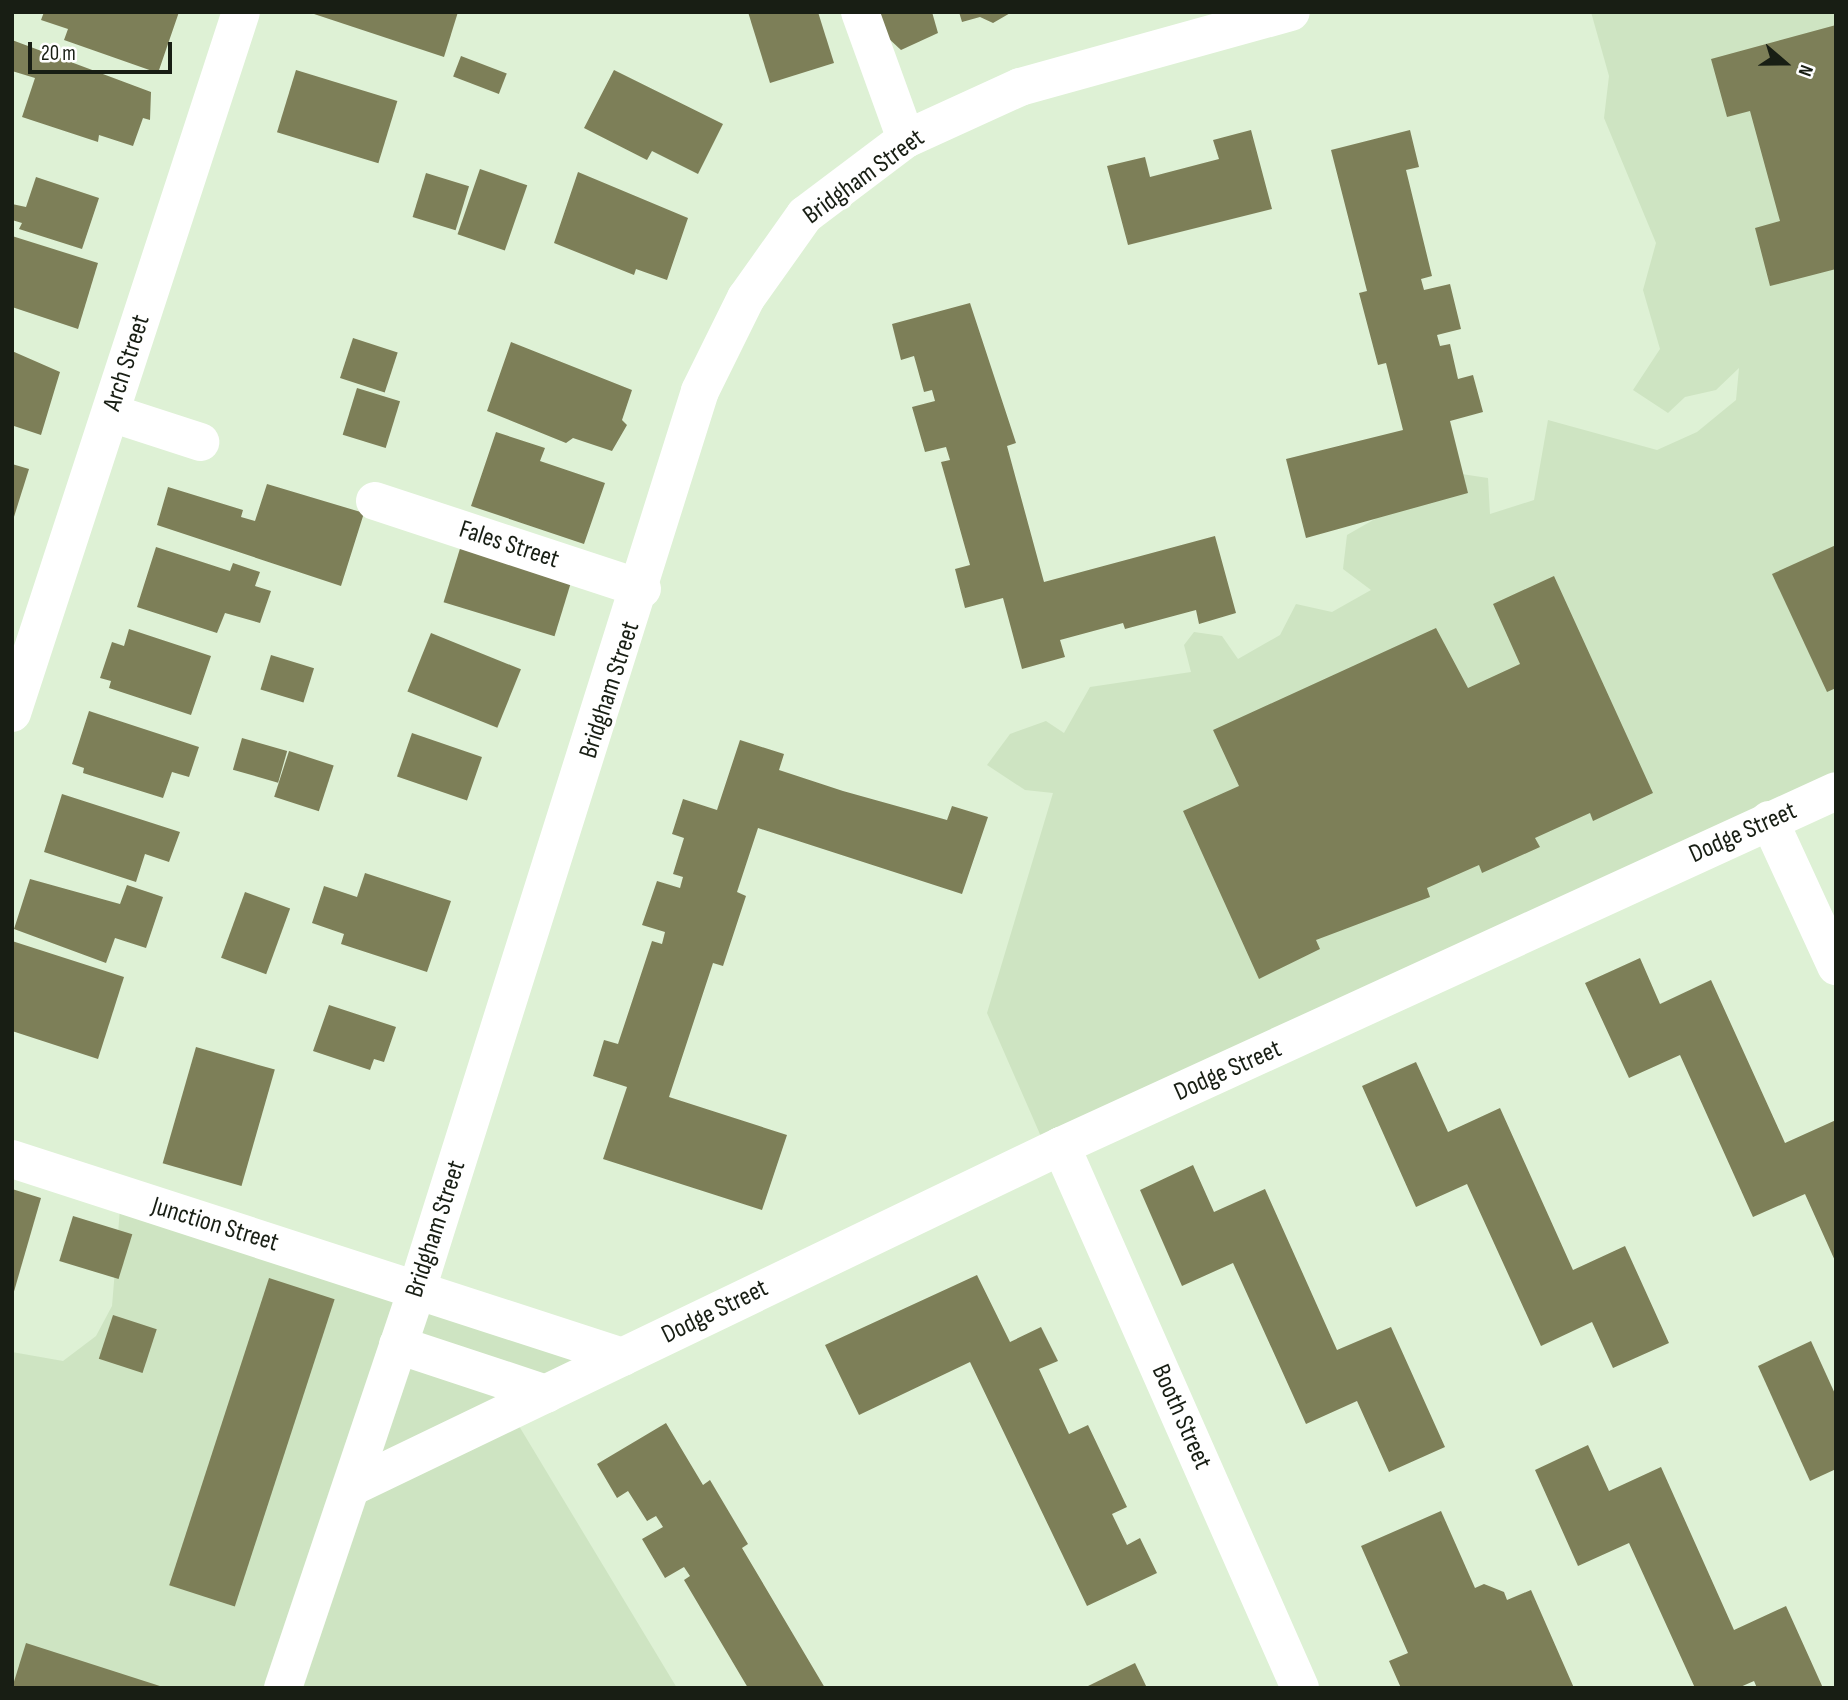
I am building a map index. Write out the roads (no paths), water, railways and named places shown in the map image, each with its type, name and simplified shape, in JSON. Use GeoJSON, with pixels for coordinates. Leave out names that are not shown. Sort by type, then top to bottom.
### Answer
{"type":"FeatureCollection","features":[{"type":"Feature","properties":{"kind":"street","name":"Arch Street"},"geometry":{"type":"LineString","coordinates":[[12,713],[241,12]]}},
{"type":"Feature","properties":{"kind":"street"},"geometry":{"type":"LineString","coordinates":[[860,12],[906,139]]}},
{"type":"Feature","properties":{"kind":"street","name":"Bridgham Street"},"geometry":{"type":"LineString","coordinates":[[283,1688],[418,1286],[642,589],[700,391],[746,298],[805,215],[906,139],[1020,87],[1291,12]]}},
{"type":"Feature","properties":{"kind":"street"},"geometry":{"type":"LineString","coordinates":[[111,413],[200,442]]}},
{"type":"Feature","properties":{"kind":"street","name":"Fales Street"},"geometry":{"type":"LineString","coordinates":[[375,501],[642,589]]}},
{"type":"Feature","properties":{"kind":"street","name":"Dodge Street"},"geometry":{"type":"LineString","coordinates":[[352,1487],[1061,1146],[1836,791]]}},
{"type":"Feature","properties":{"kind":"street"},"geometry":{"type":"LineString","coordinates":[[1769,820],[1836,966]]}},
{"type":"Feature","properties":{"kind":"street","name":"Booth Street"},"geometry":{"type":"LineString","coordinates":[[1061,1146],[1300,1688]]}},
{"type":"Feature","properties":{"kind":"street","name":"Junction Street"},"geometry":{"type":"LineString","coordinates":[[12,1160],[418,1286]]}},
{"type":"Feature","properties":{"kind":"street"},"geometry":{"type":"LineString","coordinates":[[418,1286],[623,1357]]}},
{"type":"Feature","properties":{"kind":"street"},"geometry":{"type":"LineString","coordinates":[[398,1345],[545,1394]]}}]}
